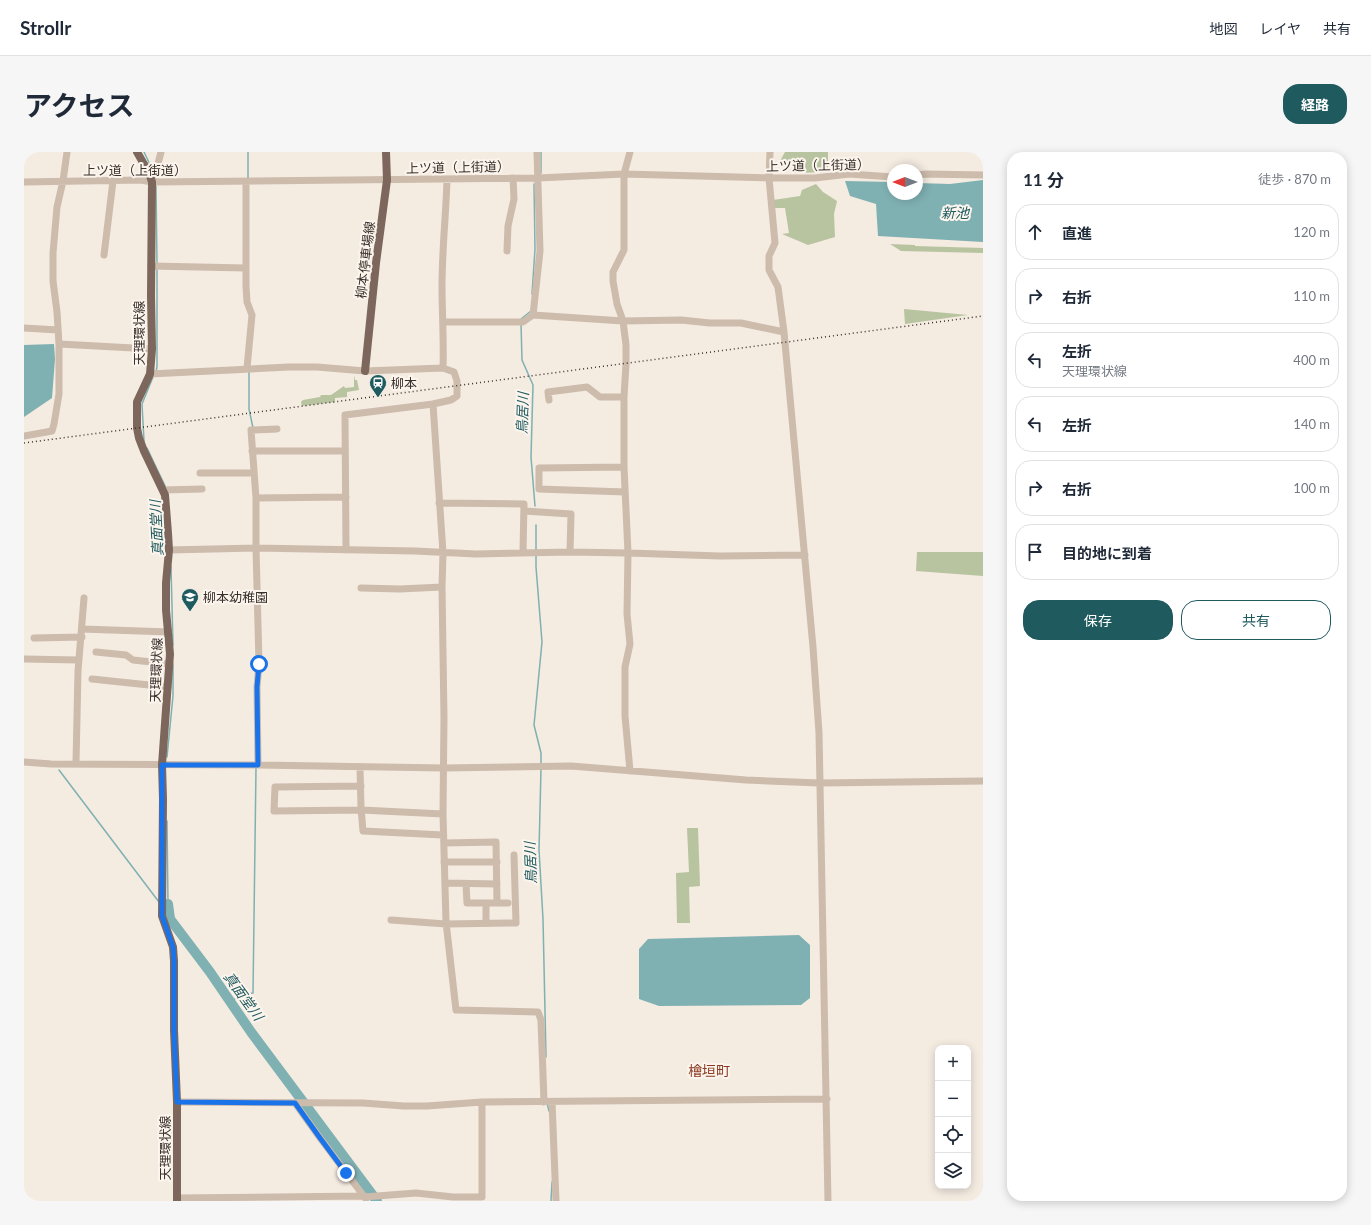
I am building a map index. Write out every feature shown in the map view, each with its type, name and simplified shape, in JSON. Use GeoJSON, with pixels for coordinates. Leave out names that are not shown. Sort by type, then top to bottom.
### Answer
{"type":"FeatureCollection","features":[{"type":"Feature","properties":{"kind":"main road","name":"天理環状線"},"geometry":{"type":"LineString","coordinates":[[137,152],[149,172],[152,182],[152,349],[150,374],[137,402],[137,428],[144,451],[165,494],[169,550],[166,583],[166,610],[169,632],[170,664],[162,765],[162,916],[173,947],[174,961],[174,1030],[177,1102],[176,1200]]}},
{"type":"Feature","properties":{"kind":"main road","name":"柳本停車場線"},"geometry":{"type":"LineString","coordinates":[[365,371],[376,263],[387,180],[386,152]]}},
{"type":"Feature","properties":{"kind":"street"},"geometry":{"type":"LineString","coordinates":[[24,436],[52,431],[59,394],[59,344],[53,281],[53,253],[57,207],[63,181],[67,152]]}},
{"type":"Feature","properties":{"kind":"street"},"geometry":{"type":"LineString","coordinates":[[152,182],[161,152]]}},
{"type":"Feature","properties":{"kind":"street"},"geometry":{"type":"LineString","coordinates":[[533,315],[540,252],[537,152]]}},
{"type":"Feature","properties":{"kind":"street"},"geometry":{"type":"LineString","coordinates":[[630,152],[624,174],[624,250],[614,272],[613,281],[626,345],[624,467],[630,644],[625,667],[625,716],[630,771]]}},
{"type":"Feature","properties":{"kind":"street"},"geometry":{"type":"LineString","coordinates":[[770,152],[769,178],[774,243],[769,256],[769,270],[778,287],[784,332],[805,555],[819,733],[828,1201]]}},
{"type":"Feature","properties":{"kind":"street","name":"上ツ道（上街道）"},"geometry":{"type":"LineString","coordinates":[[24,182],[113,182],[141,180],[152,182],[246,182],[538,178],[624,174],[769,178],[815,178],[849,174],[887,177]]}},
{"type":"Feature","properties":{"kind":"street"},"geometry":{"type":"LineString","coordinates":[[923,174],[983,175]]}},
{"type":"Feature","properties":{"kind":"street"},"geometry":{"type":"LineString","coordinates":[[507,251],[508,226],[514,199],[514,178]]}},
{"type":"Feature","properties":{"kind":"street"},"geometry":{"type":"LineString","coordinates":[[443,368],[442,288],[447,179]]}},
{"type":"Feature","properties":{"kind":"street"},"geometry":{"type":"LineString","coordinates":[[104,255],[113,182]]}},
{"type":"Feature","properties":{"kind":"street"},"geometry":{"type":"LineString","coordinates":[[246,182],[247,302],[252,315],[247,368]]}},
{"type":"Feature","properties":{"kind":"street"},"geometry":{"type":"LineString","coordinates":[[151,266],[246,268]]}},
{"type":"Feature","properties":{"kind":"street"},"geometry":{"type":"LineString","coordinates":[[443,322],[522,322],[533,315],[622,321],[681,320],[710,323],[741,323],[784,332]]}},
{"type":"Feature","properties":{"kind":"street"},"geometry":{"type":"LineString","coordinates":[[24,328],[58,330]]}},
{"type":"Feature","properties":{"kind":"street"},"geometry":{"type":"LineString","coordinates":[[59,344],[152,349]]}},
{"type":"Feature","properties":{"kind":"street"},"geometry":{"type":"LineString","coordinates":[[150,374],[243,370],[247,368],[317,367],[365,371],[443,368],[454,372],[457,396],[451,400],[433,404],[345,415],[344,451],[346,550]]}},
{"type":"Feature","properties":{"kind":"street"},"geometry":{"type":"LineString","coordinates":[[549,400],[548,392],[587,387],[600,397],[624,397]]}},
{"type":"Feature","properties":{"kind":"street"},"geometry":{"type":"LineString","coordinates":[[433,404],[443,553],[443,814],[446,924],[456,1010],[538,1012],[541,1020],[544,1102]]}},
{"type":"Feature","properties":{"kind":"street"},"geometry":{"type":"LineString","coordinates":[[258,765],[257,687],[259,664],[256,498],[251,430],[277,429]]}},
{"type":"Feature","properties":{"kind":"street"},"geometry":{"type":"LineString","coordinates":[[252,451],[344,451]]}},
{"type":"Feature","properties":{"kind":"street"},"geometry":{"type":"LineString","coordinates":[[624,467],[539,468],[539,489],[625,492]]}},
{"type":"Feature","properties":{"kind":"street"},"geometry":{"type":"LineString","coordinates":[[200,473],[253,473]]}},
{"type":"Feature","properties":{"kind":"street"},"geometry":{"type":"LineString","coordinates":[[163,490],[202,489]]}},
{"type":"Feature","properties":{"kind":"street"},"geometry":{"type":"LineString","coordinates":[[256,498],[346,497]]}},
{"type":"Feature","properties":{"kind":"street"},"geometry":{"type":"LineString","coordinates":[[439,503],[524,504],[523,552]]}},
{"type":"Feature","properties":{"kind":"street"},"geometry":{"type":"LineString","coordinates":[[524,511],[571,514],[570,552]]}},
{"type":"Feature","properties":{"kind":"street"},"geometry":{"type":"LineString","coordinates":[[169,550],[256,548],[415,551],[476,554],[570,552],[720,556],[805,555]]}},
{"type":"Feature","properties":{"kind":"street"},"geometry":{"type":"LineString","coordinates":[[361,588],[400,589],[442,587]]}},
{"type":"Feature","properties":{"kind":"street"},"geometry":{"type":"LineString","coordinates":[[76,763],[79,660],[84,598]]}},
{"type":"Feature","properties":{"kind":"street"},"geometry":{"type":"LineString","coordinates":[[82,629],[169,632]]}},
{"type":"Feature","properties":{"kind":"street"},"geometry":{"type":"LineString","coordinates":[[34,638],[82,637]]}},
{"type":"Feature","properties":{"kind":"street"},"geometry":{"type":"LineString","coordinates":[[96,652],[126,655],[133,660],[170,664]]}},
{"type":"Feature","properties":{"kind":"street"},"geometry":{"type":"LineString","coordinates":[[24,659],[79,660]]}},
{"type":"Feature","properties":{"kind":"street"},"geometry":{"type":"LineString","coordinates":[[92,679],[168,686]]}},
{"type":"Feature","properties":{"kind":"street"},"geometry":{"type":"LineString","coordinates":[[24,762],[51,764],[76,763],[444,768],[571,766],[746,780],[819,783],[983,781]]}},
{"type":"Feature","properties":{"kind":"street"},"geometry":{"type":"LineString","coordinates":[[360,767],[363,832],[496,842],[497,903]]}},
{"type":"Feature","properties":{"kind":"street"},"geometry":{"type":"LineString","coordinates":[[360,786],[275,787],[274,812],[361,810],[443,814]]}},
{"type":"Feature","properties":{"kind":"street"},"geometry":{"type":"LineString","coordinates":[[391,920],[446,924],[516,923],[514,855]]}},
{"type":"Feature","properties":{"kind":"street"},"geometry":{"type":"LineString","coordinates":[[444,862],[497,862]]}},
{"type":"Feature","properties":{"kind":"street"},"geometry":{"type":"LineString","coordinates":[[445,883],[497,884]]}},
{"type":"Feature","properties":{"kind":"street"},"geometry":{"type":"LineString","coordinates":[[466,884],[466,903],[508,903]]}},
{"type":"Feature","properties":{"kind":"street"},"geometry":{"type":"LineString","coordinates":[[486,903],[486,923]]}},
{"type":"Feature","properties":{"kind":"street"},"geometry":{"type":"LineString","coordinates":[[177,1102],[309,1102],[427,1106],[482,1102],[827,1099]]}},
{"type":"Feature","properties":{"kind":"street"},"geometry":{"type":"LineString","coordinates":[[176,1200],[366,1198],[379,1195],[416,1193],[453,1197],[482,1197],[482,1102]]}},
{"type":"Feature","properties":{"kind":"street"},"geometry":{"type":"LineString","coordinates":[[552,1102],[556,1201]]}},
{"type":"Feature","properties":{"kind":"street"},"geometry":{"type":"LineString","coordinates":[[297,1103],[320,1138],[366,1198]]}},
{"type":"Feature","properties":{"kind":"green space"},"geometry":{"type":"Polygon","coordinates":[[[785,152],[828,152],[828,172],[795,173],[796,161],[780,161],[785,152]]]}},
{"type":"Feature","properties":{"kind":"green space"},"geometry":{"type":"Polygon","coordinates":[[[816,184],[823,192],[837,201],[834,214],[835,237],[808,245],[782,234],[789,233],[785,208],[774,208],[773,200],[800,196],[802,190],[816,184]]]}},
{"type":"Feature","properties":{"kind":"green space"},"geometry":{"type":"Polygon","coordinates":[[[890,244],[983,248],[983,253],[901,251],[890,244]]]}},
{"type":"Feature","properties":{"kind":"green space"},"geometry":{"type":"Polygon","coordinates":[[[904,309],[968,315],[905,324],[904,309]]]}},
{"type":"Feature","properties":{"kind":"green space"},"geometry":{"type":"Polygon","coordinates":[[[354,375],[355,380],[357,380],[359,390],[347,392],[347,397],[335,398],[335,402],[302,406],[301,402],[303,400],[320,397],[321,395],[331,395],[344,386],[345,388],[354,387],[354,375]]]}},
{"type":"Feature","properties":{"kind":"green space"},"geometry":{"type":"Polygon","coordinates":[[[917,552],[983,552],[983,576],[916,571],[917,552]]]}},
{"type":"Feature","properties":{"kind":"green space"},"geometry":{"type":"Polygon","coordinates":[[[687,828],[698,828],[700,886],[689,887],[690,923],[677,923],[676,873],[689,872],[687,828]]]}},
{"type":"Feature","properties":{"kind":"water","name":"新池"},"geometry":{"type":"Polygon","coordinates":[[[983,180],[983,242],[878,236],[876,204],[850,196],[845,181],[887,182],[887,200],[923,200],[923,183],[950,184],[983,180]]]}},
{"type":"Feature","properties":{"kind":"water"},"geometry":{"type":"Polygon","coordinates":[[[54,344],[55,359],[52,398],[24,417],[24,345],[54,344]]]}},
{"type":"Feature","properties":{"kind":"water"},"geometry":{"type":"Polygon","coordinates":[[[799,935],[810,945],[810,998],[801,1005],[659,1006],[639,999],[639,949],[648,939],[799,935]]]}},
{"type":"Feature","properties":{"kind":"waterway","name":"真面堂川"},"geometry":{"type":"LineString","coordinates":[[144,152],[153,171]]}},
{"type":"Feature","properties":{"kind":"waterway"},"geometry":{"type":"LineString","coordinates":[[248,152],[248,178]]}},
{"type":"Feature","properties":{"kind":"waterway","name":"鳥居川"},"geometry":{"type":"LineString","coordinates":[[541,152],[541,173]]}},
{"type":"Feature","properties":{"kind":"waterway","name":"鳥居川"},"geometry":{"type":"LineString","coordinates":[[532,294],[535,249],[534,184]]}},
{"type":"Feature","properties":{"kind":"waterway","name":"真面堂川"},"geometry":{"type":"LineString","coordinates":[[156,186],[157,264]]}},
{"type":"Feature","properties":{"kind":"waterway","name":"真面堂川"},"geometry":{"type":"LineString","coordinates":[[156,372],[157,268]]}},
{"type":"Feature","properties":{"kind":"waterway","name":"鳥居川"},"geometry":{"type":"LineString","coordinates":[[521,319],[531,311]]}},
{"type":"Feature","properties":{"kind":"waterway","name":"鳥居川"},"geometry":{"type":"LineString","coordinates":[[521,324],[522,360],[533,385],[531,457],[535,506]]}},
{"type":"Feature","properties":{"kind":"waterway"},"geometry":{"type":"LineString","coordinates":[[249,372],[249,409],[253,428]]}},
{"type":"Feature","properties":{"kind":"waterway","name":"真面堂川"},"geometry":{"type":"LineString","coordinates":[[144,441],[142,404],[153,377]]}},
{"type":"Feature","properties":{"kind":"waterway","name":"真面堂川"},"geometry":{"type":"LineString","coordinates":[[147,448],[166,488]]}},
{"type":"Feature","properties":{"kind":"waterway","name":"鳥居川"},"geometry":{"type":"LineString","coordinates":[[536,525],[536,551]]}},
{"type":"Feature","properties":{"kind":"waterway","name":"鳥居川"},"geometry":{"type":"LineString","coordinates":[[536,555],[542,642],[534,725],[541,753],[541,763]]}},
{"type":"Feature","properties":{"kind":"waterway","name":"真面堂川"},"geometry":{"type":"LineString","coordinates":[[171,567],[173,645]]}},
{"type":"Feature","properties":{"kind":"waterway","name":"真面堂川"},"geometry":{"type":"LineString","coordinates":[[167,757],[173,696],[173,665]]}},
{"type":"Feature","properties":{"kind":"waterway"},"geometry":{"type":"LineString","coordinates":[[231,1003],[239,995],[253,993],[256,768]]}},
{"type":"Feature","properties":{"kind":"waterway","name":"鳥居川"},"geometry":{"type":"LineString","coordinates":[[541,769],[539,850],[543,919],[546,1057]]}},
{"type":"Feature","properties":{"kind":"waterway"},"geometry":{"type":"LineString","coordinates":[[59,770],[159,902]]}},
{"type":"Feature","properties":{"kind":"waterway","name":"真面堂川"},"geometry":{"type":"LineString","coordinates":[[167,821],[168,904]]}},
{"type":"Feature","properties":{"kind":"waterway","name":"真面堂川"},"geometry":{"type":"LineString","coordinates":[[168,904],[170,919],[210,972],[251,1032],[377,1201]]}},
{"type":"Feature","properties":{"kind":"waterway","name":"鳥居川"},"geometry":{"type":"LineString","coordinates":[[547,1103],[549,1111]]}},
{"type":"Feature","properties":{"kind":"waterway","name":"鳥居川"},"geometry":{"type":"LineString","coordinates":[[551,1201],[552,1182]]}},
{"type":"Feature","properties":{"kind":"railway"},"geometry":{"type":"LineString","coordinates":[[24,443],[983,316]]}},
{"type":"Feature","properties":{"kind":"place","name":"柳本"},"geometry":{"type":"Point","coordinates":[378,398]}},
{"type":"Feature","properties":{"kind":"place","name":"柳本幼稚園"},"geometry":{"type":"Point","coordinates":[190,612]}},
{"type":"Feature","properties":{"kind":"district","name":"檜垣町"},"geometry":{"type":"Point","coordinates":[709,1070]}},
{"type":"Feature","properties":{"kind":"route"},"geometry":{"type":"LineString","coordinates":[[259,664],[257,687],[258,765],[162,765],[162,916],[173,947],[177,1102],[295,1103],[346,1173]]}}]}
